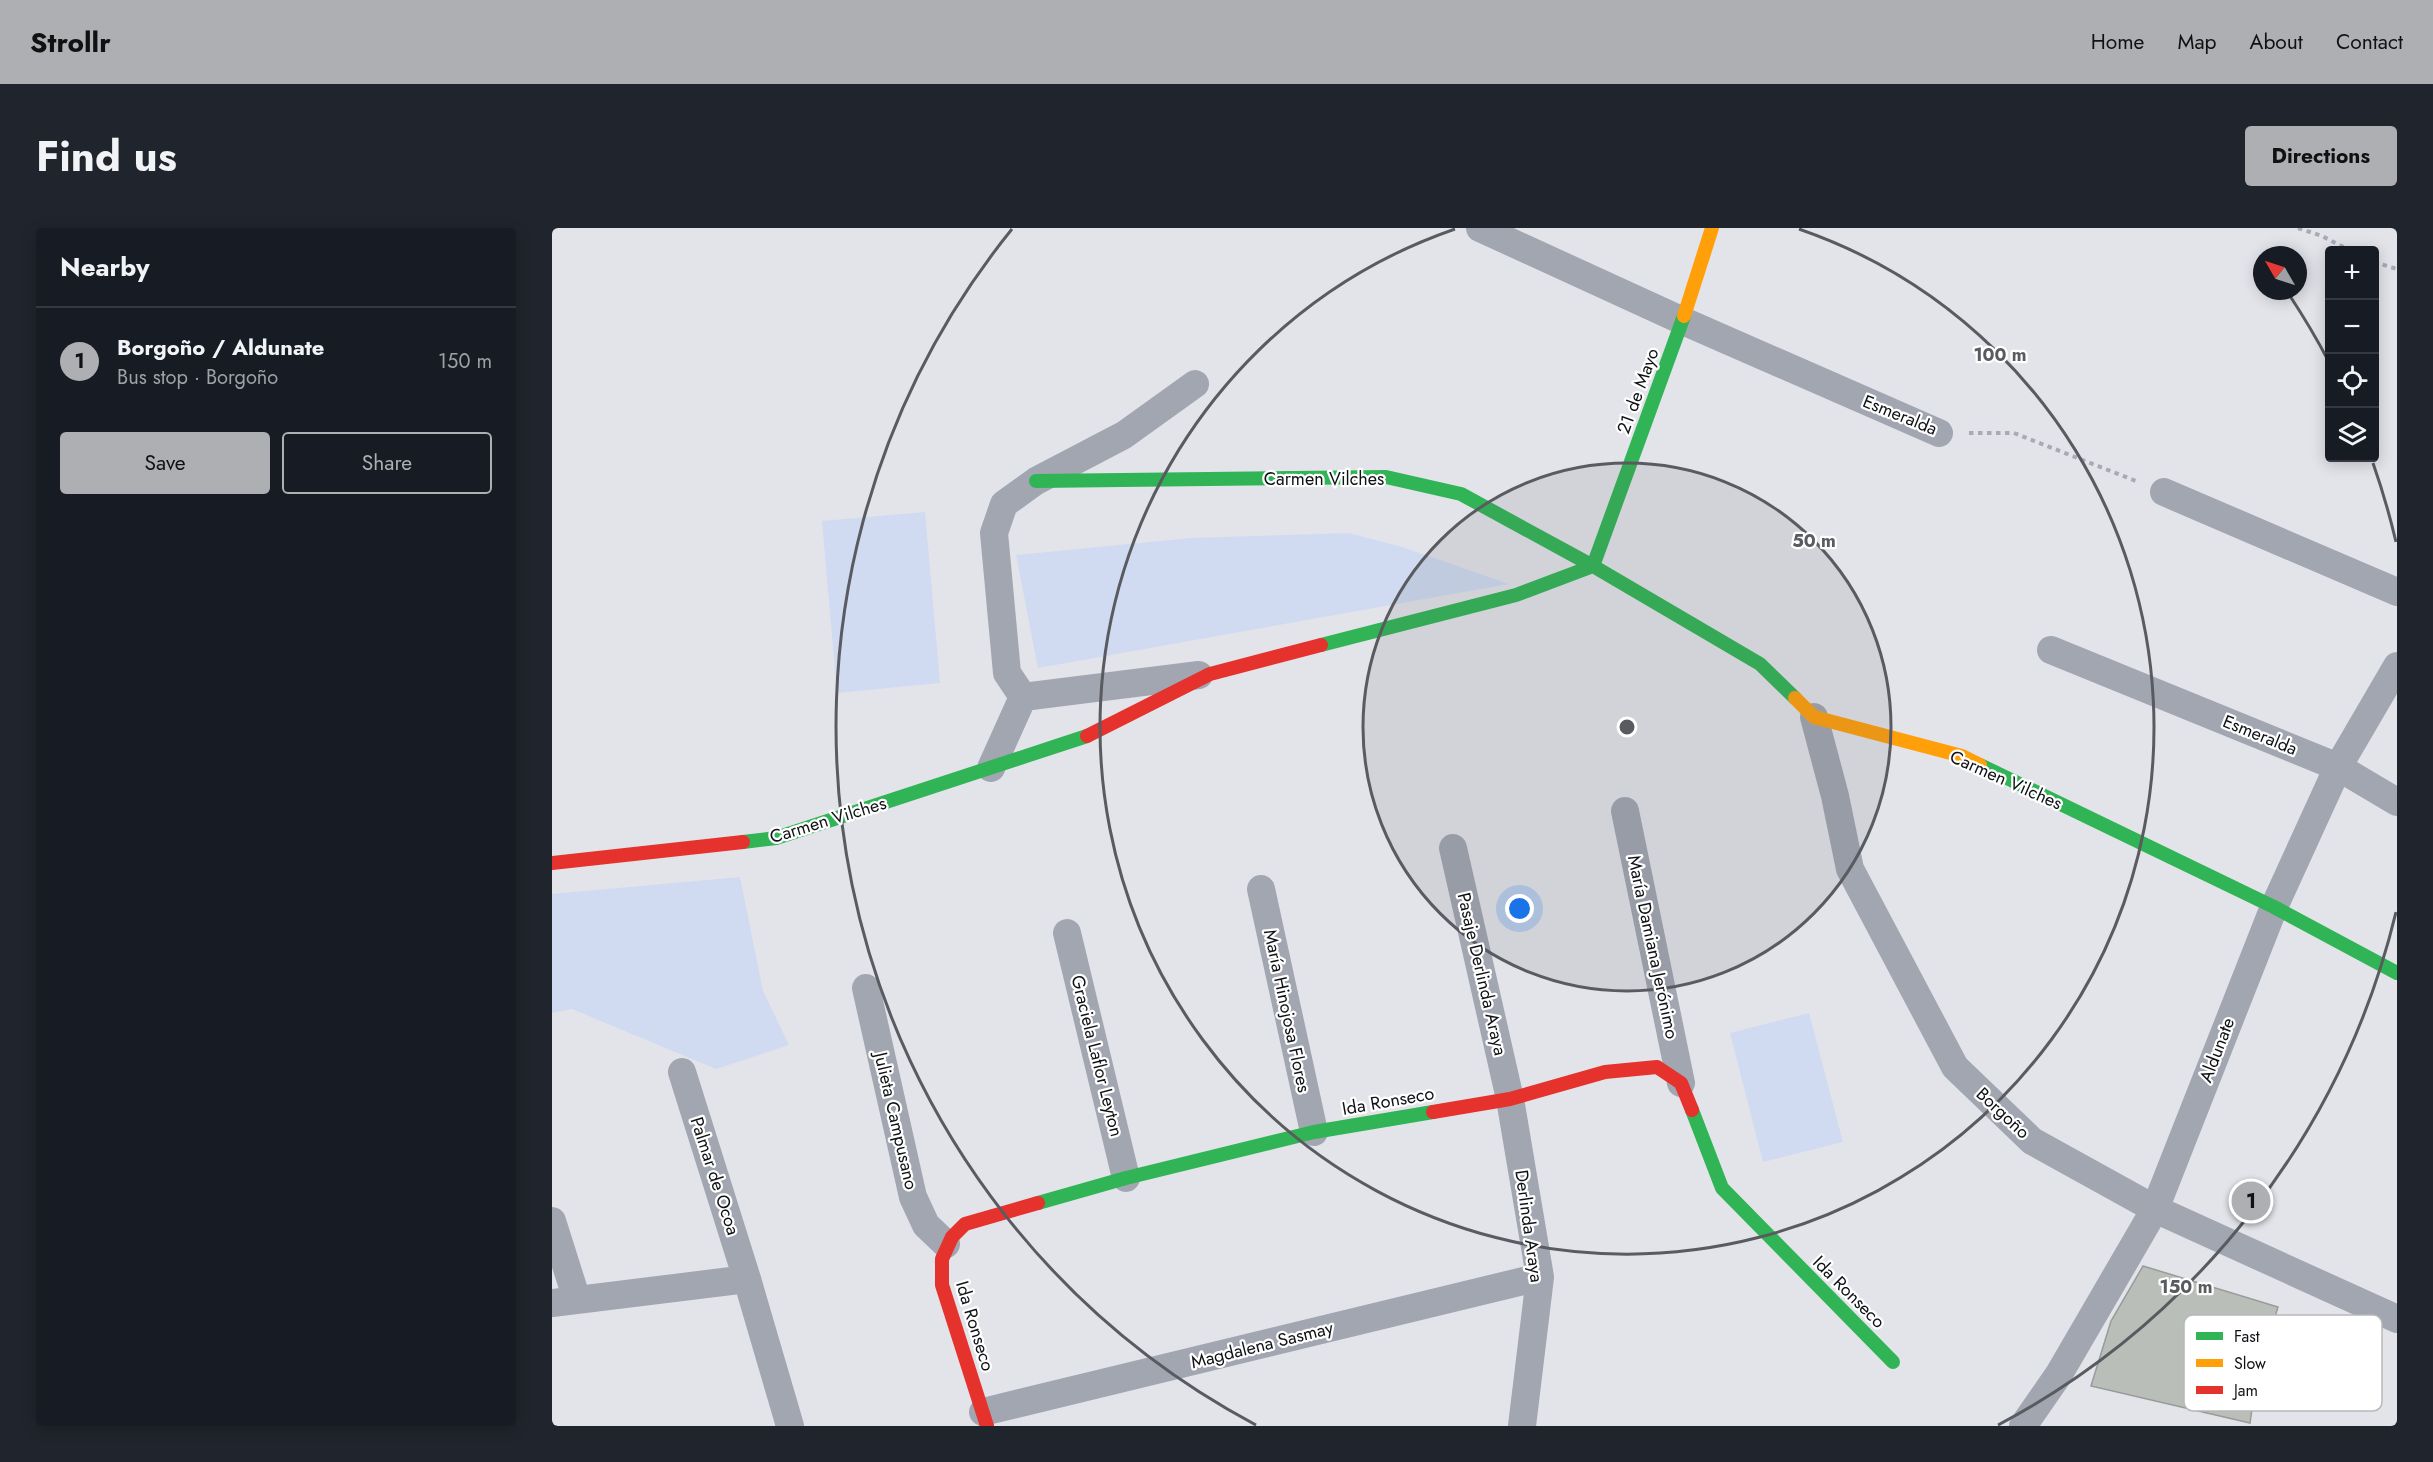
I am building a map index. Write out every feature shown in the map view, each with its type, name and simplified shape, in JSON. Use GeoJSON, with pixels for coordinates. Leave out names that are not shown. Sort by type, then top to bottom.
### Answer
{"type":"FeatureCollection","features":[{"type":"Feature","properties":{"kind":"street","name":"Esmeralda"},"geometry":{"type":"LineString","coordinates":[[1480,228],[1683,321],[1939,433]]}},
{"type":"Feature","properties":{"kind":"street","name":"21 de Mayo"},"geometry":{"type":"LineString","coordinates":[[1593,566],[1683,321],[1712,228]]}},
{"type":"Feature","properties":{"kind":"street"},"geometry":{"type":"LineString","coordinates":[[991,768],[1023,697],[1006,673],[994,533],[1004,504],[1036,481],[1124,435],[1195,384]]}},
{"type":"Feature","properties":{"kind":"street","name":"Carmen Vilches"},"geometry":{"type":"LineString","coordinates":[[1036,481],[1386,477],[1461,494],[1593,566],[1760,664],[1814,717],[1962,756],[2274,907],[2397,973]]}},
{"type":"Feature","properties":{"kind":"street"},"geometry":{"type":"LineString","coordinates":[[2164,492],[2397,592]]}},
{"type":"Feature","properties":{"kind":"street","name":"Carmen Vilches"},"geometry":{"type":"LineString","coordinates":[[1023,697],[1210,674],[1516,595],[1593,566]]}},
{"type":"Feature","properties":{"kind":"street","name":"Esmeralda"},"geometry":{"type":"LineString","coordinates":[[2051,650],[2338,767],[2397,802]]}},
{"type":"Feature","properties":{"kind":"street","name":"Aldunate"},"geometry":{"type":"LineString","coordinates":[[2023,1426],[2059,1374],[2155,1209],[2274,907],[2338,767],[2397,666]]}},
{"type":"Feature","properties":{"kind":"street","name":"Carmen Vilches"},"geometry":{"type":"LineString","coordinates":[[552,862],[776,838],[1077,741],[1210,674]]}},
{"type":"Feature","properties":{"kind":"street","name":"Borgoño"},"geometry":{"type":"LineString","coordinates":[[1814,717],[1835,796],[1850,869],[1955,1067],[2032,1141],[2155,1209],[2397,1319]]}},
{"type":"Feature","properties":{"kind":"street","name":"María Damiana Jerónimo"},"geometry":{"type":"LineString","coordinates":[[1625,811],[1681,1083]]}},
{"type":"Feature","properties":{"kind":"street","name":"Pasaje Derlinda Araya"},"geometry":{"type":"LineString","coordinates":[[1453,848],[1510,1099]]}},
{"type":"Feature","properties":{"kind":"street","name":"María Hinojosa Flores"},"geometry":{"type":"LineString","coordinates":[[1261,889],[1314,1132]]}},
{"type":"Feature","properties":{"kind":"street","name":"Graciela Laflor Leyton"},"geometry":{"type":"LineString","coordinates":[[1068,933],[1126,1178]]}},
{"type":"Feature","properties":{"kind":"street","name":"Julieta Campusano"},"geometry":{"type":"LineString","coordinates":[[866,988],[913,1197],[926,1225],[946,1244]]}},
{"type":"Feature","properties":{"kind":"street","name":"Ida Ronseco"},"geometry":{"type":"LineString","coordinates":[[985,1419],[942,1285],[941,1264],[946,1244],[965,1224],[1126,1178],[1314,1132],[1510,1099],[1605,1072],[1656,1067],[1681,1083],[1722,1188],[1893,1362]]}},
{"type":"Feature","properties":{"kind":"street","name":"Palmar de Ocoa"},"geometry":{"type":"LineString","coordinates":[[682,1072],[790,1426]]}},
{"type":"Feature","properties":{"kind":"street","name":"Derlinda Araya"},"geometry":{"type":"LineString","coordinates":[[1510,1099],[1540,1277],[1522,1426]]}},
{"type":"Feature","properties":{"kind":"street"},"geometry":{"type":"LineString","coordinates":[[552,1221],[565,1301],[747,1279]]}},
{"type":"Feature","properties":{"kind":"street","name":"Magdalena Sasmay"},"geometry":{"type":"LineString","coordinates":[[985,1419],[1540,1277]]}},
{"type":"Feature","properties":{"kind":"path"},"geometry":{"type":"LineString","coordinates":[[2298,228],[2322,236],[2341,246]]}},
{"type":"Feature","properties":{"kind":"path"},"geometry":{"type":"LineString","coordinates":[[2379,264],[2397,269]]}},
{"type":"Feature","properties":{"kind":"path","name":"Esmeralda"},"geometry":{"type":"LineString","coordinates":[[1939,433],[2014,433],[2164,492]]}},
{"type":"Feature","properties":{"kind":"shaded area"},"geometry":{"type":"Polygon","coordinates":[[[925,512],[940,683],[837,693],[822,521],[925,512]]]}},
{"type":"Feature","properties":{"kind":"shaded area"},"geometry":{"type":"Polygon","coordinates":[[[1349,533],[1402,547],[1509,584],[1038,668],[1016,555],[1191,538],[1349,533]]]}},
{"type":"Feature","properties":{"kind":"shaded area"},"geometry":{"type":"Polygon","coordinates":[[[740,877],[763,991],[789,1045],[716,1069],[572,1009],[552,1013],[552,894],[740,877]]]}},
{"type":"Feature","properties":{"kind":"shaded area"},"geometry":{"type":"Polygon","coordinates":[[[1809,1013],[1843,1142],[1763,1162],[1730,1033],[1809,1013]]]}},
{"type":"Feature","properties":{"kind":"building"},"geometry":{"type":"Polygon","coordinates":[[[2143,1266],[2278,1307],[2276,1315],[2184,1315],[2184,1408],[2091,1386],[2111,1321],[2143,1266]]]}},
{"type":"Feature","properties":{"kind":"building"},"geometry":{"type":"Polygon","coordinates":[[[2198,1411],[2252,1411],[2250,1423],[2198,1411]]]}},
{"type":"Feature","properties":{"kind":"traffic: fast"},"geometry":{"type":"LineString","coordinates":[[1321,645],[1516,595],[1593,566],[1684,316]]}},
{"type":"Feature","properties":{"kind":"traffic: fast"},"geometry":{"type":"LineString","coordinates":[[1036,481],[1386,477],[1461,494],[1593,566],[1760,664],[1795,698]]}},
{"type":"Feature","properties":{"kind":"traffic: fast"},"geometry":{"type":"LineString","coordinates":[[743,842],[776,838],[1087,736]]}},
{"type":"Feature","properties":{"kind":"traffic: fast"},"geometry":{"type":"LineString","coordinates":[[1980,765],[2274,907],[2397,973]]}},
{"type":"Feature","properties":{"kind":"traffic: fast"},"geometry":{"type":"LineString","coordinates":[[1692,1110],[1722,1188],[1893,1362]]}},
{"type":"Feature","properties":{"kind":"traffic: fast"},"geometry":{"type":"LineString","coordinates":[[1038,1203],[1126,1178],[1314,1132],[1433,1112]]}},
{"type":"Feature","properties":{"kind":"traffic: slow"},"geometry":{"type":"LineString","coordinates":[[1684,316],[1712,228]]}},
{"type":"Feature","properties":{"kind":"traffic: slow"},"geometry":{"type":"LineString","coordinates":[[1795,698],[1814,717],[1962,756],[1980,765]]}},
{"type":"Feature","properties":{"kind":"traffic: jam"},"geometry":{"type":"LineString","coordinates":[[1087,736],[1210,674],[1321,645]]}},
{"type":"Feature","properties":{"kind":"traffic: jam"},"geometry":{"type":"LineString","coordinates":[[552,863],[743,842]]}},
{"type":"Feature","properties":{"kind":"traffic: jam"},"geometry":{"type":"LineString","coordinates":[[1433,1112],[1510,1099],[1605,1072],[1657,1067],[1681,1083],[1692,1110]]}},
{"type":"Feature","properties":{"kind":"traffic: jam"},"geometry":{"type":"LineString","coordinates":[[987,1426],[942,1285],[942,1259],[952,1237],[965,1224],[1038,1203]]}},
{"type":"Feature","properties":{"kind":"place","name":"Borgoño / Aldunate"},"geometry":{"type":"Point","coordinates":[2251,1201]}}]}
